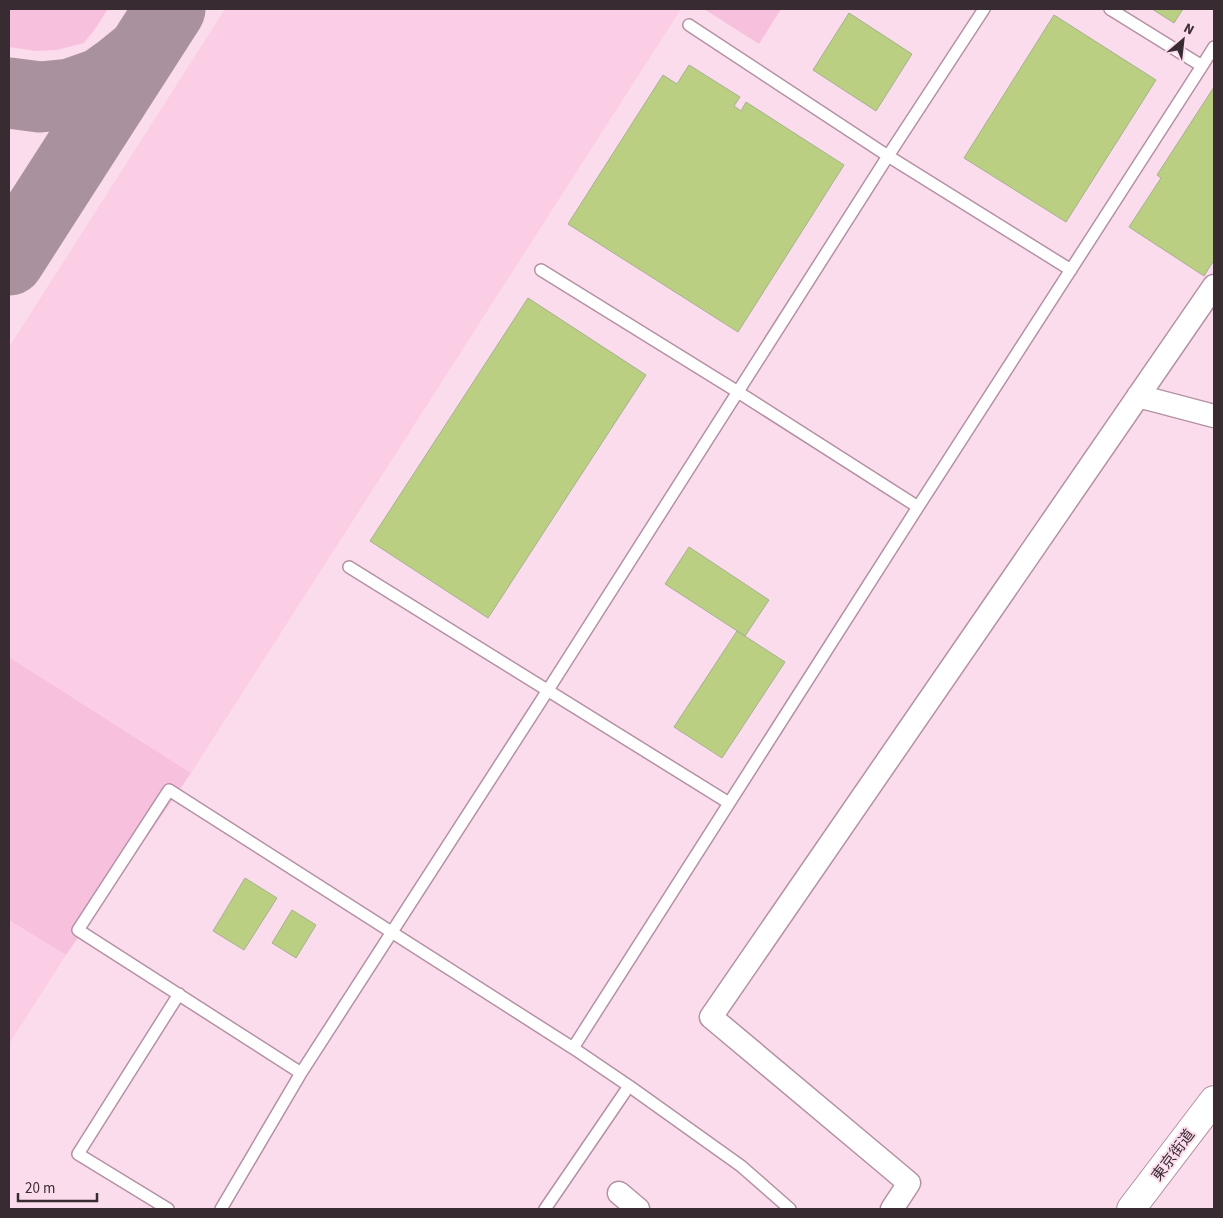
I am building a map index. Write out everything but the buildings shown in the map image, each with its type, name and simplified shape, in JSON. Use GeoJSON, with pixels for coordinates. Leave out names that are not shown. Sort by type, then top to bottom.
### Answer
{"type":"FeatureCollection","features":[{"type":"Feature","properties":{"kind":"highway","name":"東京街道"},"geometry":{"type":"LineString","coordinates":[[1131,1209],[1214,1100]]}},
{"type":"Feature","properties":{"kind":"street"},"geometry":{"type":"LineString","coordinates":[[892,1209],[909,1183],[711,1017],[1214,286]]}},
{"type":"Feature","properties":{"kind":"street"},"geometry":{"type":"LineString","coordinates":[[1138,396],[1214,416]]}},
{"type":"Feature","properties":{"kind":"street"},"geometry":{"type":"LineString","coordinates":[[619,1193],[638,1209]]}},
{"type":"Feature","properties":{"kind":"lane"},"geometry":{"type":"LineString","coordinates":[[221,1209],[301,1073],[984,9]]}},
{"type":"Feature","properties":{"kind":"lane"},"geometry":{"type":"LineString","coordinates":[[1110,9],[1202,66]]}},
{"type":"Feature","properties":{"kind":"lane"},"geometry":{"type":"LineString","coordinates":[[689,25],[888,156],[1071,270]]}},
{"type":"Feature","properties":{"kind":"lane"},"geometry":{"type":"LineString","coordinates":[[573,1048],[1214,47]]}},
{"type":"Feature","properties":{"kind":"lane"},"geometry":{"type":"LineString","coordinates":[[541,270],[738,392],[918,507]]}},
{"type":"Feature","properties":{"kind":"lane"},"geometry":{"type":"LineString","coordinates":[[349,567],[729,803]]}},
{"type":"Feature","properties":{"kind":"lane"},"geometry":{"type":"LineString","coordinates":[[301,1073],[78,930],[169,790],[573,1048],[741,1166],[790,1209]]}},
{"type":"Feature","properties":{"kind":"lane"},"geometry":{"type":"LineString","coordinates":[[168,1209],[78,1154],[179,994]]}},
{"type":"Feature","properties":{"kind":"lane"},"geometry":{"type":"LineString","coordinates":[[545,1209],[629,1086]]}},
{"type":"Feature","properties":{"kind":"shaded area"},"geometry":{"type":"Polygon","coordinates":[[[9,9],[108,9],[84,43],[57,50],[36,51],[9,47],[9,9]]]}},
{"type":"Feature","properties":{"kind":"shaded area"},"geometry":{"type":"Polygon","coordinates":[[[225,9],[681,9],[191,773],[9,657],[9,347],[225,9]]]}},
{"type":"Feature","properties":{"kind":"shaded area"},"geometry":{"type":"Polygon","coordinates":[[[704,9],[781,9],[759,44],[704,9]]]}},
{"type":"Feature","properties":{"kind":"shaded area"},"geometry":{"type":"Polygon","coordinates":[[[9,657],[191,773],[66,955],[9,920],[9,657]]]}},
{"type":"Feature","properties":{"kind":"shaded area"},"geometry":{"type":"Polygon","coordinates":[[[9,920],[66,955],[9,1044],[9,920]]]}},
{"type":"Feature","properties":{"kind":"taxiway"},"geometry":{"type":"LineString","coordinates":[[9,260],[170,9]]}},
{"type":"Feature","properties":{"kind":"taxiway"},"geometry":{"type":"LineString","coordinates":[[9,93],[40,97],[71,94],[102,83],[141,53]]}}]}
